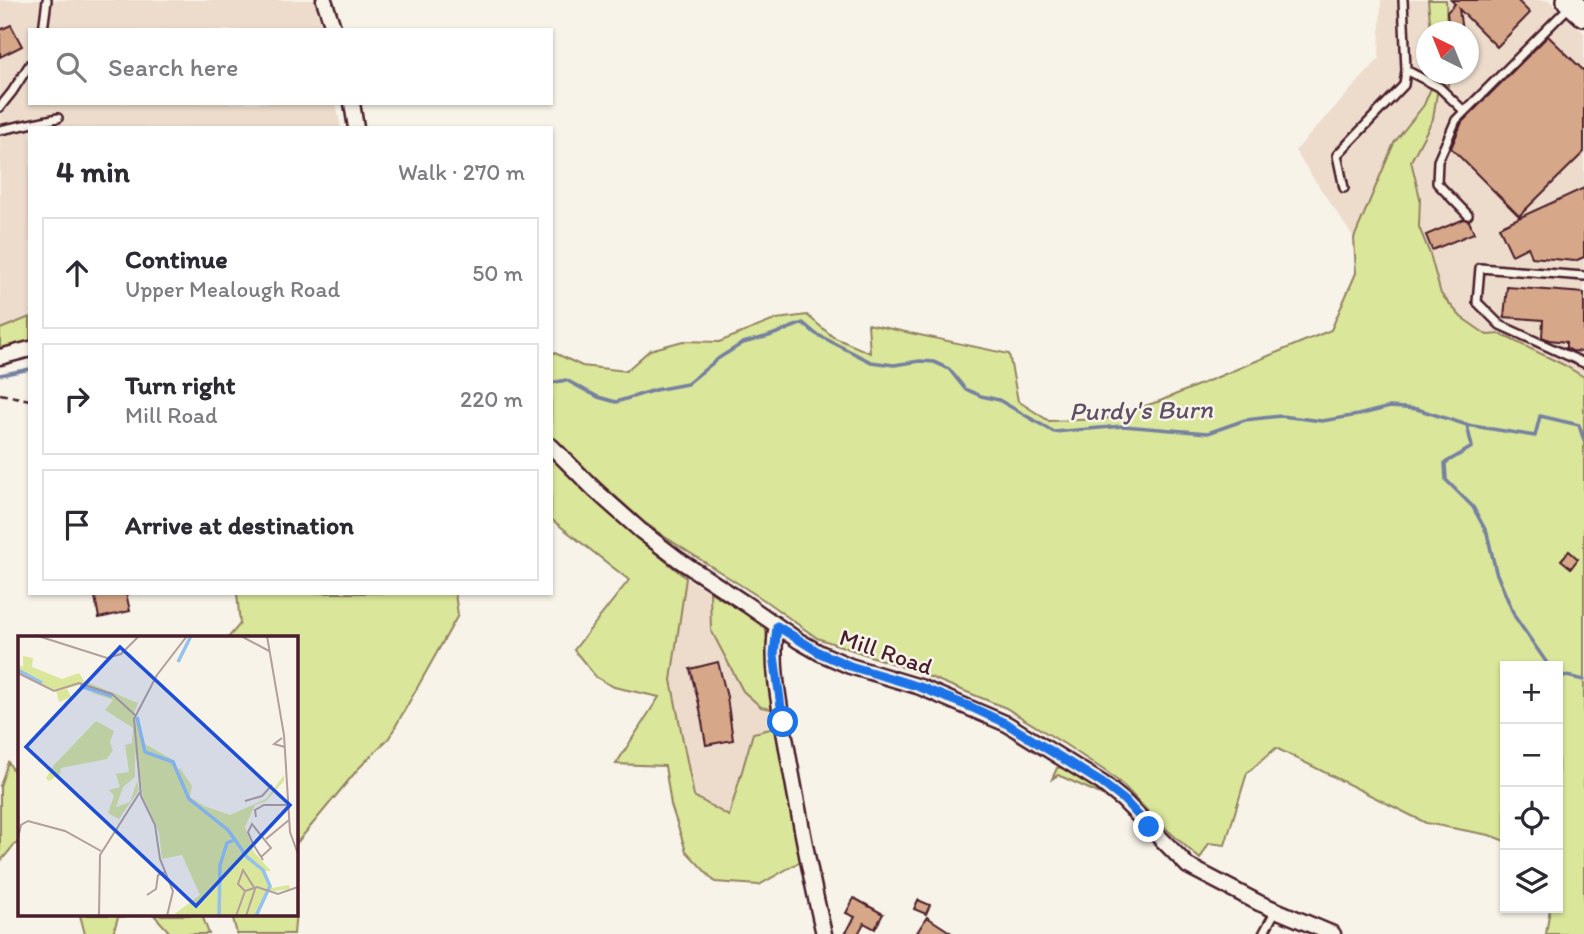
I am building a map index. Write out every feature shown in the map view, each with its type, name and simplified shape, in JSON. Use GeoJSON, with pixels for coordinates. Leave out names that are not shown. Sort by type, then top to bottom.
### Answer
{"type":"FeatureCollection","features":[{"type":"Feature","properties":{"kind":"street"},"geometry":{"type":"LineString","coordinates":[[324,0],[333,28]]}},
{"type":"Feature","properties":{"kind":"street"},"geometry":{"type":"LineString","coordinates":[[352,105],[356,126]]}},
{"type":"Feature","properties":{"kind":"street"},"geometry":{"type":"LineString","coordinates":[[0,357],[28,350]]}},
{"type":"Feature","properties":{"kind":"street","name":"Mill Road"},"geometry":{"type":"LineString","coordinates":[[553,448],[641,531],[820,653],[850,666],[920,687],[1007,724],[1102,783],[1124,800],[1188,866],[1237,892],[1333,934]]}},
{"type":"Feature","properties":{"kind":"street"},"geometry":{"type":"LineString","coordinates":[[777,626],[774,655],[783,722],[811,880],[824,934]]}},
{"type":"Feature","properties":{"kind":"lane"},"geometry":{"type":"LineString","coordinates":[[43,28],[47,0]]}},
{"type":"Feature","properties":{"kind":"lane"},"geometry":{"type":"LineString","coordinates":[[1344,188],[1336,155],[1404,85],[1406,70],[1403,0]]}},
{"type":"Feature","properties":{"kind":"lane"},"geometry":{"type":"LineString","coordinates":[[1468,215],[1437,183],[1438,161],[1456,120],[1576,4]]}},
{"type":"Feature","properties":{"kind":"lane"},"geometry":{"type":"LineString","coordinates":[[0,107],[28,67]]}},
{"type":"Feature","properties":{"kind":"lane"},"geometry":{"type":"LineString","coordinates":[[1406,70],[1436,86],[1464,111]]}},
{"type":"Feature","properties":{"kind":"lane"},"geometry":{"type":"LineString","coordinates":[[0,130],[58,118]]}},
{"type":"Feature","properties":{"kind":"lane"},"geometry":{"type":"LineString","coordinates":[[1584,276],[1480,268],[1477,302],[1500,325],[1584,363]]}},
{"type":"Feature","properties":{"kind":"lane"},"geometry":{"type":"LineString","coordinates":[[1263,934],[1276,910]]}},
{"type":"Feature","properties":{"kind":"path"},"geometry":{"type":"LineString","coordinates":[[0,394],[28,400]]}},
{"type":"Feature","properties":{"kind":"shaded area"},"geometry":{"type":"Polygon","coordinates":[[[0,0],[316,0],[322,28],[28,28],[28,105],[336,105],[341,126],[28,126],[28,318],[0,329],[0,0]]]}},
{"type":"Feature","properties":{"kind":"shaded area"},"geometry":{"type":"Polygon","coordinates":[[[1381,0],[1428,0],[1430,21],[1416,21],[1416,84],[1433,84],[1424,105],[1394,143],[1354,238],[1295,151],[1379,59],[1381,0]]]}},
{"type":"Feature","properties":{"kind":"shaded area"},"geometry":{"type":"Polygon","coordinates":[[[1446,0],[1549,0],[1584,33],[1584,377],[1564,365],[1487,335],[1461,317],[1441,294],[1419,227],[1420,198],[1411,161],[1433,119],[1441,84],[1479,84],[1479,21],[1447,21],[1446,0]]]}},
{"type":"Feature","properties":{"kind":"shaded area"},"geometry":{"type":"Polygon","coordinates":[[[686,578],[710,592],[711,630],[761,707],[772,709],[775,728],[753,733],[730,816],[694,796],[671,679],[686,578]]]}},
{"type":"Feature","properties":{"kind":"green space"},"geometry":{"type":"Polygon","coordinates":[[[1428,0],[1446,0],[1447,21],[1430,21],[1428,0]]]}},
{"type":"Feature","properties":{"kind":"green space"},"geometry":{"type":"Polygon","coordinates":[[[1433,84],[1442,84],[1437,93],[1433,119],[1411,161],[1420,198],[1419,227],[1441,294],[1461,317],[1487,335],[1500,334],[1584,377],[1584,934],[1546,934],[1549,913],[1563,913],[1563,661],[1500,661],[1500,839],[1426,823],[1276,748],[1247,773],[1225,845],[1209,843],[1200,859],[1155,819],[1125,787],[1066,745],[1006,708],[920,673],[817,638],[644,522],[565,451],[561,468],[635,536],[686,578],[671,680],[694,796],[729,816],[753,733],[775,728],[772,709],[761,707],[743,691],[711,630],[710,592],[765,625],[801,861],[759,885],[715,882],[686,851],[671,805],[665,766],[616,764],[659,697],[614,687],[596,677],[574,650],[629,580],[553,521],[553,352],[582,366],[626,371],[650,350],[683,341],[719,342],[777,319],[807,315],[833,337],[870,353],[868,324],[1009,354],[1018,401],[1049,421],[1105,419],[1160,401],[1331,330],[1356,273],[1354,238],[1394,143],[1424,105],[1433,84]]]}},
{"type":"Feature","properties":{"kind":"green space"},"geometry":{"type":"Polygon","coordinates":[[[28,318],[28,345],[0,352],[0,329],[28,318]]]}},
{"type":"Feature","properties":{"kind":"green space"},"geometry":{"type":"Polygon","coordinates":[[[237,595],[455,595],[458,615],[389,738],[358,769],[298,842],[298,636],[230,636],[240,624],[237,595]]]}},
{"type":"Feature","properties":{"kind":"green space"},"geometry":{"type":"Polygon","coordinates":[[[8,762],[18,777],[18,843],[0,862],[0,786],[8,762]]]}},
{"type":"Feature","properties":{"kind":"green space"},"geometry":{"type":"Polygon","coordinates":[[[1066,767],[1118,802],[1058,775],[1052,779],[1057,768],[1066,767]]]}},
{"type":"Feature","properties":{"kind":"green space"},"geometry":{"type":"Polygon","coordinates":[[[80,916],[131,916],[118,917],[113,934],[85,934],[80,916]]]}},
{"type":"Feature","properties":{"kind":"green space"},"geometry":{"type":"Polygon","coordinates":[[[155,916],[202,916],[209,934],[171,934],[155,916]]]}},
{"type":"Feature","properties":{"kind":"green space"},"geometry":{"type":"Polygon","coordinates":[[[232,916],[296,916],[294,934],[237,934],[232,916]]]}},
{"type":"Feature","properties":{"kind":"building"},"geometry":{"type":"Polygon","coordinates":[[[1451,0],[1517,0],[1530,13],[1497,47],[1479,29],[1479,21],[1471,21],[1459,9],[1461,21],[1448,21],[1447,12],[1455,4],[1451,0]]]}},
{"type":"Feature","properties":{"kind":"building"},"geometry":{"type":"Polygon","coordinates":[[[11,25],[22,46],[0,57],[0,30],[11,25]]]}},
{"type":"Feature","properties":{"kind":"building"},"geometry":{"type":"Polygon","coordinates":[[[1548,36],[1584,71],[1584,152],[1519,216],[1451,148],[1462,122],[1548,36]]]}},
{"type":"Feature","properties":{"kind":"building"},"geometry":{"type":"Polygon","coordinates":[[[1584,188],[1584,257],[1575,261],[1532,257],[1528,247],[1512,255],[1499,227],[1584,188]]]}},
{"type":"Feature","properties":{"kind":"building"},"geometry":{"type":"Polygon","coordinates":[[[1464,219],[1469,221],[1474,233],[1432,250],[1426,235],[1464,219]]]}},
{"type":"Feature","properties":{"kind":"building"},"geometry":{"type":"Polygon","coordinates":[[[1507,287],[1584,293],[1584,352],[1566,348],[1566,342],[1542,337],[1543,320],[1504,317],[1507,287]]]}},
{"type":"Feature","properties":{"kind":"building"},"geometry":{"type":"Polygon","coordinates":[[[1569,551],[1578,559],[1571,568],[1561,560],[1569,551]]]}},
{"type":"Feature","properties":{"kind":"building"},"geometry":{"type":"Polygon","coordinates":[[[126,595],[130,611],[99,618],[95,597],[126,595]]]}},
{"type":"Feature","properties":{"kind":"building"},"geometry":{"type":"Polygon","coordinates":[[[718,662],[727,697],[733,740],[706,745],[690,669],[718,662]]]}},
{"type":"Feature","properties":{"kind":"building"},"geometry":{"type":"Polygon","coordinates":[[[854,898],[883,914],[875,929],[864,923],[858,934],[845,934],[855,917],[846,913],[854,898]]]}},
{"type":"Feature","properties":{"kind":"building"},"geometry":{"type":"Polygon","coordinates":[[[918,900],[930,905],[926,914],[914,909],[918,900]]]}},
{"type":"Feature","properties":{"kind":"building"},"geometry":{"type":"Polygon","coordinates":[[[927,917],[953,934],[916,934],[927,917]]]}},
{"type":"Feature","properties":{"kind":"waterway","name":"Purdy's Burn"},"geometry":{"type":"LineString","coordinates":[[553,383],[566,380],[598,397],[616,402],[687,384],[743,343],[803,323],[816,334],[871,362],[894,365],[934,362],[949,369],[965,389],[999,400],[1054,432],[1123,426],[1208,433],[1245,420],[1281,416],[1322,421],[1390,407],[1417,409],[1467,425],[1535,436],[1540,416],[1579,425],[1584,441]]}},
{"type":"Feature","properties":{"kind":"waterway","name":"Purdy's Burn"},"geometry":{"type":"LineString","coordinates":[[0,375],[28,369]]}},
{"type":"Feature","properties":{"kind":"waterway"},"geometry":{"type":"LineString","coordinates":[[1467,425],[1472,447],[1445,463],[1446,480],[1473,507],[1487,533],[1496,572],[1515,617],[1546,661]]}},
{"type":"Feature","properties":{"kind":"waterway"},"geometry":{"type":"LineString","coordinates":[[1563,675],[1584,680]]}},
{"type":"Feature","properties":{"kind":"route"},"geometry":{"type":"LineString","coordinates":[[783,722],[774,655],[777,626],[820,653],[850,666],[920,687],[1007,724],[1102,783],[1124,800],[1149,827]]}}]}
